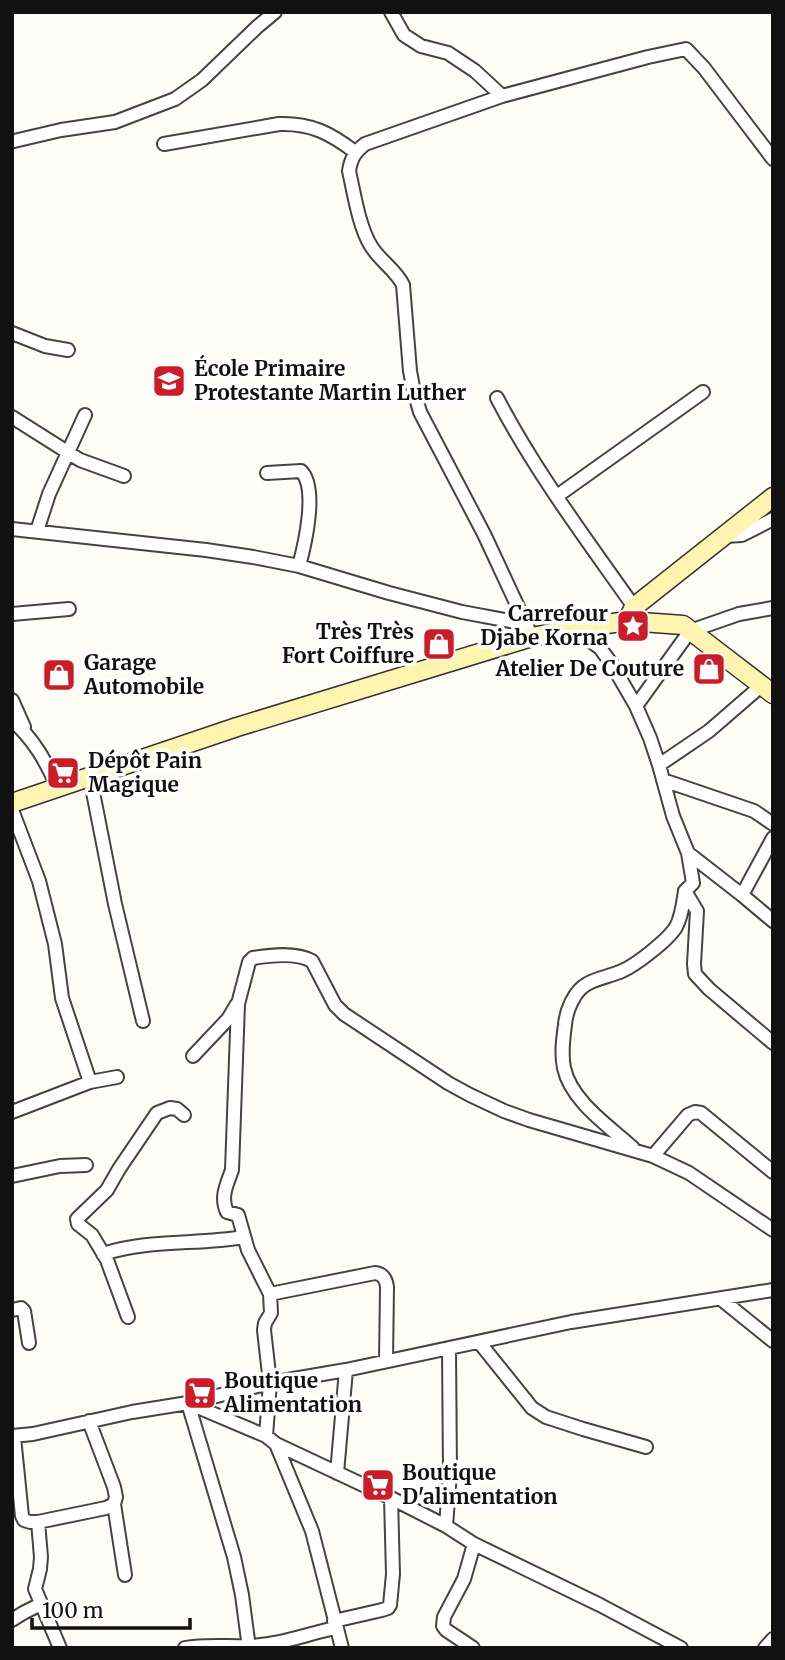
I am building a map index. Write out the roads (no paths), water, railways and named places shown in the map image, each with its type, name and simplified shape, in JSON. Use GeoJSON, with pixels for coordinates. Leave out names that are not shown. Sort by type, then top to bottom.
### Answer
{"type":"FeatureCollection","features":[{"type":"Feature","properties":{"kind":"main road"},"geometry":{"type":"LineString","coordinates":[[12,803],[529,631],[567,630],[630,614],[773,497]]}},
{"type":"Feature","properties":{"kind":"main road"},"geometry":{"type":"LineString","coordinates":[[630,614],[683,625],[767,690]]}},
{"type":"Feature","properties":{"kind":"street"},"geometry":{"type":"LineString","coordinates":[[14,141],[61,130],[116,122],[175,99],[202,80],[275,12]]}},
{"type":"Feature","properties":{"kind":"street"},"geometry":{"type":"LineString","coordinates":[[391,12],[404,35],[421,46],[448,53],[475,71],[502,96]]}},
{"type":"Feature","properties":{"kind":"street"},"geometry":{"type":"LineString","coordinates":[[529,631],[484,534],[420,412],[410,371],[403,285],[400,278],[372,249],[365,236],[349,171],[350,161],[355,152],[365,144],[502,96],[686,49],[704,68],[773,159]]}},
{"type":"Feature","properties":{"kind":"street"},"geometry":{"type":"LineString","coordinates":[[164,144],[291,124],[306,126],[333,136],[355,152]]}},
{"type":"Feature","properties":{"kind":"street"},"geometry":{"type":"LineString","coordinates":[[12,333],[45,346],[68,349]]}},
{"type":"Feature","properties":{"kind":"street"},"geometry":{"type":"LineString","coordinates":[[556,496],[703,391]]}},
{"type":"Feature","properties":{"kind":"street"},"geometry":{"type":"LineString","coordinates":[[496,398],[630,614]]}},
{"type":"Feature","properties":{"kind":"street"},"geometry":{"type":"LineString","coordinates":[[37,531],[49,494],[85,415]]}},
{"type":"Feature","properties":{"kind":"street"},"geometry":{"type":"LineString","coordinates":[[12,417],[80,460],[124,476]]}},
{"type":"Feature","properties":{"kind":"street"},"geometry":{"type":"LineString","coordinates":[[267,473],[301,471],[304,474],[309,519],[299,566]]}},
{"type":"Feature","properties":{"kind":"street"},"geometry":{"type":"LineString","coordinates":[[724,536],[742,535],[773,519]]}},
{"type":"Feature","properties":{"kind":"street"},"geometry":{"type":"LineString","coordinates":[[12,528],[253,556],[299,566],[529,631]]}},
{"type":"Feature","properties":{"kind":"street"},"geometry":{"type":"LineString","coordinates":[[636,706],[690,631],[738,614],[773,608]]}},
{"type":"Feature","properties":{"kind":"street"},"geometry":{"type":"LineString","coordinates":[[12,614],[69,609]]}},
{"type":"Feature","properties":{"kind":"street"},"geometry":{"type":"LineString","coordinates":[[567,630],[600,648],[636,706],[688,853],[693,883],[685,891],[680,918],[670,935],[629,968],[587,984],[575,997],[565,1020],[564,1067],[569,1084],[578,1097],[639,1153]]}},
{"type":"Feature","properties":{"kind":"street"},"geometry":{"type":"LineString","coordinates":[[659,765],[767,690]]}},
{"type":"Feature","properties":{"kind":"street"},"geometry":{"type":"LineString","coordinates":[[12,700],[27,734]]}},
{"type":"Feature","properties":{"kind":"street"},"geometry":{"type":"LineString","coordinates":[[12,720],[27,734],[44,757],[58,788]]}},
{"type":"Feature","properties":{"kind":"street"},"geometry":{"type":"LineString","coordinates":[[90,777],[115,904],[143,1021]]}},
{"type":"Feature","properties":{"kind":"street"},"geometry":{"type":"LineString","coordinates":[[663,780],[754,811],[769,821],[773,807]]}},
{"type":"Feature","properties":{"kind":"street"},"geometry":{"type":"LineString","coordinates":[[12,810],[39,881],[55,944],[62,998],[90,1082]]}},
{"type":"Feature","properties":{"kind":"street"},"geometry":{"type":"LineString","coordinates":[[742,895],[773,838]]}},
{"type":"Feature","properties":{"kind":"street"},"geometry":{"type":"LineString","coordinates":[[688,853],[773,921]]}},
{"type":"Feature","properties":{"kind":"street"},"geometry":{"type":"LineString","coordinates":[[685,891],[696,911],[695,974],[709,989],[773,1042]]}},
{"type":"Feature","properties":{"kind":"street"},"geometry":{"type":"LineString","coordinates":[[342,1648],[312,1531],[271,1440],[270,1383],[264,1330],[271,1312],[270,1294],[256,1268],[238,1215],[227,1212],[224,1200],[225,1187],[232,1170],[237,1004],[249,962],[253,958],[307,958],[312,961],[335,1005],[344,1014],[448,1083],[528,1120],[653,1156],[689,1173],[773,1230]]}},
{"type":"Feature","properties":{"kind":"street"},"geometry":{"type":"LineString","coordinates":[[193,1056],[228,1019],[237,1004]]}},
{"type":"Feature","properties":{"kind":"street"},"geometry":{"type":"LineString","coordinates":[[12,1112],[90,1082],[117,1077]]}},
{"type":"Feature","properties":{"kind":"street"},"geometry":{"type":"LineString","coordinates":[[128,1317],[109,1265],[92,1235],[78,1224],[77,1219],[107,1190],[157,1113],[170,1108],[177,1109],[184,1115]]}},
{"type":"Feature","properties":{"kind":"street"},"geometry":{"type":"LineString","coordinates":[[653,1156],[688,1115],[695,1112],[701,1113],[773,1172]]}},
{"type":"Feature","properties":{"kind":"street"},"geometry":{"type":"LineString","coordinates":[[12,1176],[60,1166],[86,1164]]}},
{"type":"Feature","properties":{"kind":"street"},"geometry":{"type":"LineString","coordinates":[[103,1254],[136,1247],[244,1237]]}},
{"type":"Feature","properties":{"kind":"street"},"geometry":{"type":"LineString","coordinates":[[270,1294],[380,1274],[387,1287],[386,1361]]}},
{"type":"Feature","properties":{"kind":"street"},"geometry":{"type":"LineString","coordinates":[[114,1504],[38,1522],[24,1520],[13,1437],[188,1403],[270,1383],[346,1370],[571,1321],[773,1290]]}},
{"type":"Feature","properties":{"kind":"street"},"geometry":{"type":"LineString","coordinates":[[721,1299],[773,1341]]}},
{"type":"Feature","properties":{"kind":"street"},"geometry":{"type":"LineString","coordinates":[[12,1310],[22,1308],[24,1311],[29,1343]]}},
{"type":"Feature","properties":{"kind":"street"},"geometry":{"type":"LineString","coordinates":[[479,1342],[532,1408],[546,1417],[646,1447]]}},
{"type":"Feature","properties":{"kind":"street"},"geometry":{"type":"LineString","coordinates":[[446,1526],[450,1473],[449,1348]]}},
{"type":"Feature","properties":{"kind":"street"},"geometry":{"type":"LineString","coordinates":[[337,1473],[346,1370]]}},
{"type":"Feature","properties":{"kind":"street"},"geometry":{"type":"LineString","coordinates":[[188,1403],[271,1440],[446,1526],[474,1544],[681,1648]]}},
{"type":"Feature","properties":{"kind":"street"},"geometry":{"type":"LineString","coordinates":[[188,1403],[234,1556],[249,1647]]}},
{"type":"Feature","properties":{"kind":"street"},"geometry":{"type":"LineString","coordinates":[[89,1422],[114,1487],[114,1504],[125,1575]]}},
{"type":"Feature","properties":{"kind":"street"},"geometry":{"type":"LineString","coordinates":[[185,1648],[274,1644],[388,1608],[393,1574],[391,1499]]}},
{"type":"Feature","properties":{"kind":"street"},"geometry":{"type":"LineString","coordinates":[[38,1522],[41,1557],[35,1589],[60,1648]]}},
{"type":"Feature","properties":{"kind":"street"},"geometry":{"type":"LineString","coordinates":[[473,1648],[443,1626],[444,1617],[464,1579],[474,1544]]}},
{"type":"Feature","properties":{"kind":"street"},"geometry":{"type":"LineString","coordinates":[[12,1620],[41,1604]]}},
{"type":"Feature","properties":{"kind":"street"},"geometry":{"type":"LineString","coordinates":[[765,1648],[773,1639]]}},
{"type":"Feature","properties":{"kind":"place","name":"École Primaire Protestante Martin Luther"},"geometry":{"type":"Point","coordinates":[169,381]}},
{"type":"Feature","properties":{"kind":"place","name":"Carrefour Djabe Korna"},"geometry":{"type":"Point","coordinates":[633,626]}},
{"type":"Feature","properties":{"kind":"place","name":"Très Très Fort Coiffure"},"geometry":{"type":"Point","coordinates":[439,644]}},
{"type":"Feature","properties":{"kind":"place","name":"Atelier De Couture"},"geometry":{"type":"Point","coordinates":[709,669]}},
{"type":"Feature","properties":{"kind":"place","name":"Garage Automobile"},"geometry":{"type":"Point","coordinates":[59,675]}},
{"type":"Feature","properties":{"kind":"place","name":"Dépôt Pain Magique"},"geometry":{"type":"Point","coordinates":[63,773]}},
{"type":"Feature","properties":{"kind":"place","name":"Boutique Alimentation"},"geometry":{"type":"Point","coordinates":[200,1393]}},
{"type":"Feature","properties":{"kind":"place","name":"Boutique D'alimentation"},"geometry":{"type":"Point","coordinates":[378,1485]}}]}
